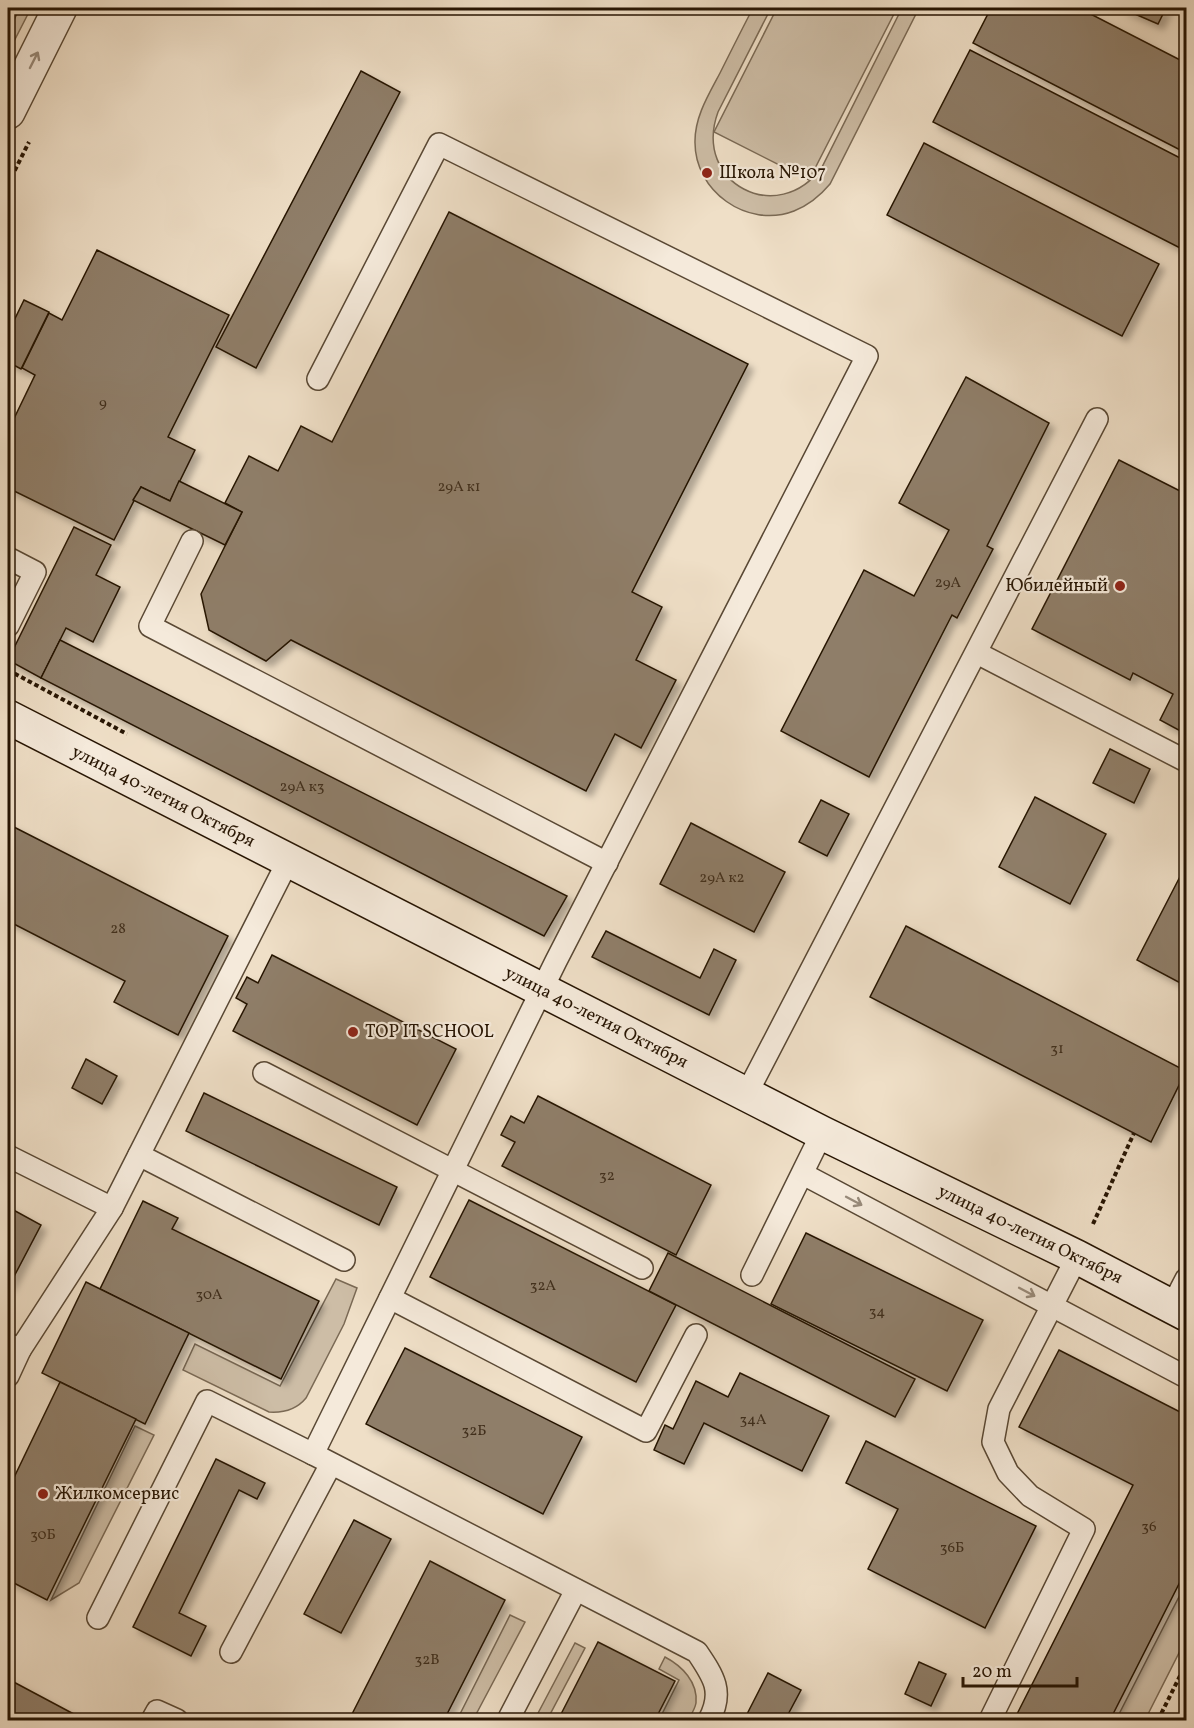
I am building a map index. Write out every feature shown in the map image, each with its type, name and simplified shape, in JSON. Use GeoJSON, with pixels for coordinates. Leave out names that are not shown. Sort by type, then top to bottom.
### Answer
{"type":"FeatureCollection","features":[{"type":"Feature","properties":{"kind":"street"},"geometry":{"type":"LineString","coordinates":[[8,112],[60,8]]}},
{"type":"Feature","properties":{"kind":"street","name":"улица 40-летия Октября"},"geometry":{"type":"LineString","coordinates":[[8,717],[822,1133],[1077,1257],[1182,1300]]}},
{"type":"Feature","properties":{"kind":"lane"},"geometry":{"type":"LineString","coordinates":[[231,1652],[322,1459],[390,1298],[542,991],[867,356],[439,144],[318,379]]}},
{"type":"Feature","properties":{"kind":"lane"},"geometry":{"type":"LineString","coordinates":[[746,1095],[1097,419]]}},
{"type":"Feature","properties":{"kind":"lane"},"geometry":{"type":"LineString","coordinates":[[192,541],[150,626],[607,863]]}},
{"type":"Feature","properties":{"kind":"lane"},"geometry":{"type":"LineString","coordinates":[[8,558],[35,572],[8,626]]}},
{"type":"Feature","properties":{"kind":"lane"},"geometry":{"type":"LineString","coordinates":[[977,653],[1186,760]]}},
{"type":"Feature","properties":{"kind":"lane"},"geometry":{"type":"LineString","coordinates":[[8,1376],[14,1347],[112,1208],[288,861]]}},
{"type":"Feature","properties":{"kind":"lane"},"geometry":{"type":"LineString","coordinates":[[264,1073],[642,1268]]}},
{"type":"Feature","properties":{"kind":"lane"},"geometry":{"type":"LineString","coordinates":[[752,1275],[822,1133]]}},
{"type":"Feature","properties":{"kind":"lane"},"geometry":{"type":"LineString","coordinates":[[139,1155],[344,1260]]}},
{"type":"Feature","properties":{"kind":"lane"},"geometry":{"type":"LineString","coordinates":[[8,1156],[112,1208]]}},
{"type":"Feature","properties":{"kind":"lane"},"geometry":{"type":"LineString","coordinates":[[802,1174],[1186,1377]]}},
{"type":"Feature","properties":{"kind":"lane"},"geometry":{"type":"LineString","coordinates":[[990,1720],[1084,1529],[1030,1496],[1008,1473],[993,1442],[999,1409],[1077,1257]]}},
{"type":"Feature","properties":{"kind":"lane"},"geometry":{"type":"LineString","coordinates":[[390,1298],[646,1431],[696,1335]]}},
{"type":"Feature","properties":{"kind":"lane"},"geometry":{"type":"LineString","coordinates":[[98,1618],[207,1401],[697,1653],[713,1675],[717,1705],[709,1720]]}},
{"type":"Feature","properties":{"kind":"lane"},"geometry":{"type":"LineString","coordinates":[[508,1720],[576,1590]]}},
{"type":"Feature","properties":{"kind":"lane"},"geometry":{"type":"LineString","coordinates":[[152,1720],[157,1711],[177,1720]]}},
{"type":"Feature","properties":{"kind":"path"},"geometry":{"type":"LineString","coordinates":[[1077,1257],[1134,1133]]}},
{"type":"Feature","properties":{"kind":"path"},"geometry":{"type":"LineString","coordinates":[[1158,1720],[1186,1664]]}},
{"type":"Feature","properties":{"kind":"shaded area"},"geometry":{"type":"Polygon","coordinates":[[[20,8],[31,8],[8,53],[8,32],[20,8]]]}},
{"type":"Feature","properties":{"kind":"shaded area"},"geometry":{"type":"Polygon","coordinates":[[[753,8],[771,8],[718,112],[713,137],[717,159],[728,177],[744,189],[763,195],[784,194],[804,185],[822,167],[902,8],[919,8],[830,184],[805,206],[776,215],[759,215],[742,210],[713,190],[703,176],[697,159],[695,141],[697,123],[703,106],[753,8]]]}},
{"type":"Feature","properties":{"kind":"shaded area"},"geometry":{"type":"Polygon","coordinates":[[[777,8],[897,8],[809,180],[714,132],[777,8]]]}},
{"type":"Feature","properties":{"kind":"shaded area"},"geometry":{"type":"Polygon","coordinates":[[[336,1279],[357,1288],[344,1324],[306,1398],[294,1408],[269,1412],[183,1370],[195,1344],[280,1386],[336,1279]]]}},
{"type":"Feature","properties":{"kind":"shaded area"},"geometry":{"type":"Polygon","coordinates":[[[135,1426],[154,1435],[79,1583],[51,1600],[135,1426]]]}},
{"type":"Feature","properties":{"kind":"shaded area"},"geometry":{"type":"Polygon","coordinates":[[[1186,1583],[1186,1639],[1145,1720],[1116,1720],[1186,1583]]]}},
{"type":"Feature","properties":{"kind":"shaded area"},"geometry":{"type":"Polygon","coordinates":[[[510,1615],[525,1622],[473,1720],[457,1720],[510,1615]]]}},
{"type":"Feature","properties":{"kind":"shaded area"},"geometry":{"type":"Polygon","coordinates":[[[575,1643],[585,1648],[547,1720],[536,1717],[575,1643]]]}},
{"type":"Feature","properties":{"kind":"shaded area"},"geometry":{"type":"Polygon","coordinates":[[[665,1657],[683,1670],[692,1682],[696,1703],[688,1720],[659,1720],[679,1680],[659,1669],[665,1657]]]}},
{"type":"Feature","properties":{"kind":"building"},"geometry":{"type":"Polygon","coordinates":[[[991,8],[1079,8],[1186,63],[1186,153],[973,43],[991,8]]]}},
{"type":"Feature","properties":{"kind":"building"},"geometry":{"type":"Polygon","coordinates":[[[1121,8],[1166,8],[1158,24],[1121,8]]]}},
{"type":"Feature","properties":{"kind":"building"},"geometry":{"type":"Polygon","coordinates":[[[970,50],[1186,161],[1186,251],[933,122],[970,50]]]}},
{"type":"Feature","properties":{"kind":"building"},"geometry":{"type":"Polygon","coordinates":[[[361,71],[400,92],[256,368],[216,347],[361,71]]]}},
{"type":"Feature","properties":{"kind":"building"},"geometry":{"type":"Polygon","coordinates":[[[924,143],[1159,264],[1122,336],[887,215],[924,143]]]}},
{"type":"Feature","properties":{"kind":"building"},"geometry":{"type":"Polygon","coordinates":[[[449,212],[748,364],[632,592],[662,607],[636,660],[676,680],[641,748],[615,734],[586,791],[291,640],[266,661],[209,630],[201,594],[242,512],[225,503],[249,456],[278,471],[301,426],[332,442],[449,212]]]}},
{"type":"Feature","properties":{"kind":"building"},"geometry":{"type":"Polygon","coordinates":[[[97,250],[229,315],[168,437],[195,450],[170,501],[141,487],[114,540],[8,488],[8,431],[35,375],[22,368],[49,313],[62,320],[97,250]]]}},
{"type":"Feature","properties":{"kind":"building"},"geometry":{"type":"Polygon","coordinates":[[[24,300],[49,312],[21,369],[8,362],[8,333],[24,300]]]}},
{"type":"Feature","properties":{"kind":"building"},"geometry":{"type":"Polygon","coordinates":[[[966,377],[1049,423],[987,546],[993,549],[957,618],[952,615],[869,777],[781,731],[864,570],[914,596],[949,530],[899,503],[966,377]]]}},
{"type":"Feature","properties":{"kind":"building","name":"Юбилейный"},"geometry":{"type":"Polygon","coordinates":[[[1119,460],[1186,494],[1186,734],[1160,720],[1173,694],[1133,673],[1130,680],[1032,629],[1119,460]]]}},
{"type":"Feature","properties":{"kind":"building"},"geometry":{"type":"Polygon","coordinates":[[[179,481],[242,512],[225,545],[133,500],[141,487],[170,501],[179,481]]]}},
{"type":"Feature","properties":{"kind":"building"},"geometry":{"type":"Polygon","coordinates":[[[74,527],[111,545],[96,575],[120,587],[93,642],[66,628],[41,678],[8,660],[74,527]]]}},
{"type":"Feature","properties":{"kind":"building"},"geometry":{"type":"Polygon","coordinates":[[[60,640],[567,896],[544,936],[41,678],[60,640]]]}},
{"type":"Feature","properties":{"kind":"building"},"geometry":{"type":"Polygon","coordinates":[[[1110,749],[1150,769],[1134,803],[1093,783],[1110,749]]]}},
{"type":"Feature","properties":{"kind":"building"},"geometry":{"type":"Polygon","coordinates":[[[1035,797],[1106,834],[1070,904],[999,867],[1035,797]]]}},
{"type":"Feature","properties":{"kind":"building"},"geometry":{"type":"Polygon","coordinates":[[[821,800],[849,814],[827,856],[799,842],[821,800]]]}},
{"type":"Feature","properties":{"kind":"building"},"geometry":{"type":"Polygon","coordinates":[[[691,823],[785,872],[754,932],[660,884],[691,823]]]}},
{"type":"Feature","properties":{"kind":"building"},"geometry":{"type":"Polygon","coordinates":[[[8,824],[228,936],[178,1035],[114,1002],[125,981],[8,921],[8,824]]]}},
{"type":"Feature","properties":{"kind":"building"},"geometry":{"type":"Polygon","coordinates":[[[1186,865],[1186,986],[1137,960],[1186,865]]]}},
{"type":"Feature","properties":{"kind":"building"},"geometry":{"type":"Polygon","coordinates":[[[906,926],[1186,1071],[1151,1142],[870,997],[906,926]]]}},
{"type":"Feature","properties":{"kind":"building"},"geometry":{"type":"Polygon","coordinates":[[[606,931],[700,978],[714,949],[736,960],[709,1015],[592,957],[606,931]]]}},
{"type":"Feature","properties":{"kind":"building"},"geometry":{"type":"Polygon","coordinates":[[[272,955],[456,1049],[417,1125],[233,1031],[247,1004],[236,998],[247,977],[258,983],[272,955]]]}},
{"type":"Feature","properties":{"kind":"building"},"geometry":{"type":"Polygon","coordinates":[[[86,1059],[117,1076],[102,1104],[72,1088],[86,1059]]]}},
{"type":"Feature","properties":{"kind":"building"},"geometry":{"type":"Polygon","coordinates":[[[204,1093],[397,1187],[379,1225],[186,1131],[204,1093]]]}},
{"type":"Feature","properties":{"kind":"building"},"geometry":{"type":"Polygon","coordinates":[[[538,1096],[711,1185],[676,1255],[502,1166],[515,1142],[501,1135],[511,1116],[524,1123],[538,1096]]]}},
{"type":"Feature","properties":{"kind":"building"},"geometry":{"type":"Polygon","coordinates":[[[469,1200],[676,1305],[636,1382],[430,1277],[469,1200]]]}},
{"type":"Feature","properties":{"kind":"building"},"geometry":{"type":"Polygon","coordinates":[[[143,1201],[178,1218],[172,1229],[319,1301],[281,1379],[100,1289],[143,1201]]]}},
{"type":"Feature","properties":{"kind":"building"},"geometry":{"type":"Polygon","coordinates":[[[8,1207],[41,1225],[8,1288],[8,1207]]]}},
{"type":"Feature","properties":{"kind":"building"},"geometry":{"type":"Polygon","coordinates":[[[806,1233],[983,1320],[947,1391],[771,1304],[806,1233]]]}},
{"type":"Feature","properties":{"kind":"building"},"geometry":{"type":"Polygon","coordinates":[[[668,1253],[915,1379],[895,1417],[649,1291],[668,1253]]]}},
{"type":"Feature","properties":{"kind":"building"},"geometry":{"type":"Polygon","coordinates":[[[86,1282],[189,1333],[145,1424],[42,1373],[86,1282]]]}},
{"type":"Feature","properties":{"kind":"building"},"geometry":{"type":"Polygon","coordinates":[[[405,1348],[582,1437],[543,1514],[366,1424],[405,1348]]]}},
{"type":"Feature","properties":{"kind":"building"},"geometry":{"type":"Polygon","coordinates":[[[1059,1350],[1186,1415],[1186,1570],[1110,1720],[1014,1720],[1133,1485],[1019,1427],[1059,1350]]]}},
{"type":"Feature","properties":{"kind":"building"},"geometry":{"type":"Polygon","coordinates":[[[740,1373],[829,1416],[802,1471],[704,1423],[684,1464],[654,1450],[665,1425],[673,1429],[696,1381],[728,1397],[740,1373]]]}},
{"type":"Feature","properties":{"kind":"building"},"geometry":{"type":"Polygon","coordinates":[[[60,1382],[136,1419],[47,1600],[8,1580],[8,1490],[60,1382]]]}},
{"type":"Feature","properties":{"kind":"building"},"geometry":{"type":"Polygon","coordinates":[[[866,1441],[1036,1526],[985,1628],[868,1569],[898,1509],[846,1483],[866,1441]]]}},
{"type":"Feature","properties":{"kind":"building"},"geometry":{"type":"Polygon","coordinates":[[[216,1459],[265,1483],[257,1499],[239,1490],[179,1613],[206,1626],[191,1656],[133,1627],[216,1459]]]}},
{"type":"Feature","properties":{"kind":"building"},"geometry":{"type":"Polygon","coordinates":[[[354,1520],[391,1539],[341,1633],[304,1614],[354,1520]]]}},
{"type":"Feature","properties":{"kind":"building"},"geometry":{"type":"Polygon","coordinates":[[[430,1561],[505,1600],[444,1720],[349,1720],[430,1561]]]}},
{"type":"Feature","properties":{"kind":"building"},"geometry":{"type":"Polygon","coordinates":[[[598,1642],[675,1681],[655,1720],[558,1720],[598,1642]]]}},
{"type":"Feature","properties":{"kind":"building"},"geometry":{"type":"Polygon","coordinates":[[[919,1662],[946,1674],[931,1706],[905,1694],[919,1662]]]}},
{"type":"Feature","properties":{"kind":"building"},"geometry":{"type":"Polygon","coordinates":[[[768,1673],[801,1690],[785,1720],[744,1720],[768,1673]]]}},
{"type":"Feature","properties":{"kind":"building"},"geometry":{"type":"Polygon","coordinates":[[[8,1679],[85,1720],[8,1720],[8,1679]]]}},
{"type":"Feature","properties":{"kind":"place","name":"Школа №107"},"geometry":{"type":"Point","coordinates":[707,173]}},
{"type":"Feature","properties":{"kind":"place","name":"Юбилейный"},"geometry":{"type":"Point","coordinates":[1120,586]}},
{"type":"Feature","properties":{"kind":"place","name":"TOP IT SCHOOL"},"geometry":{"type":"Point","coordinates":[353,1032]}},
{"type":"Feature","properties":{"kind":"place","name":"Жилкомсервис"},"geometry":{"type":"Point","coordinates":[43,1494]}}]}
